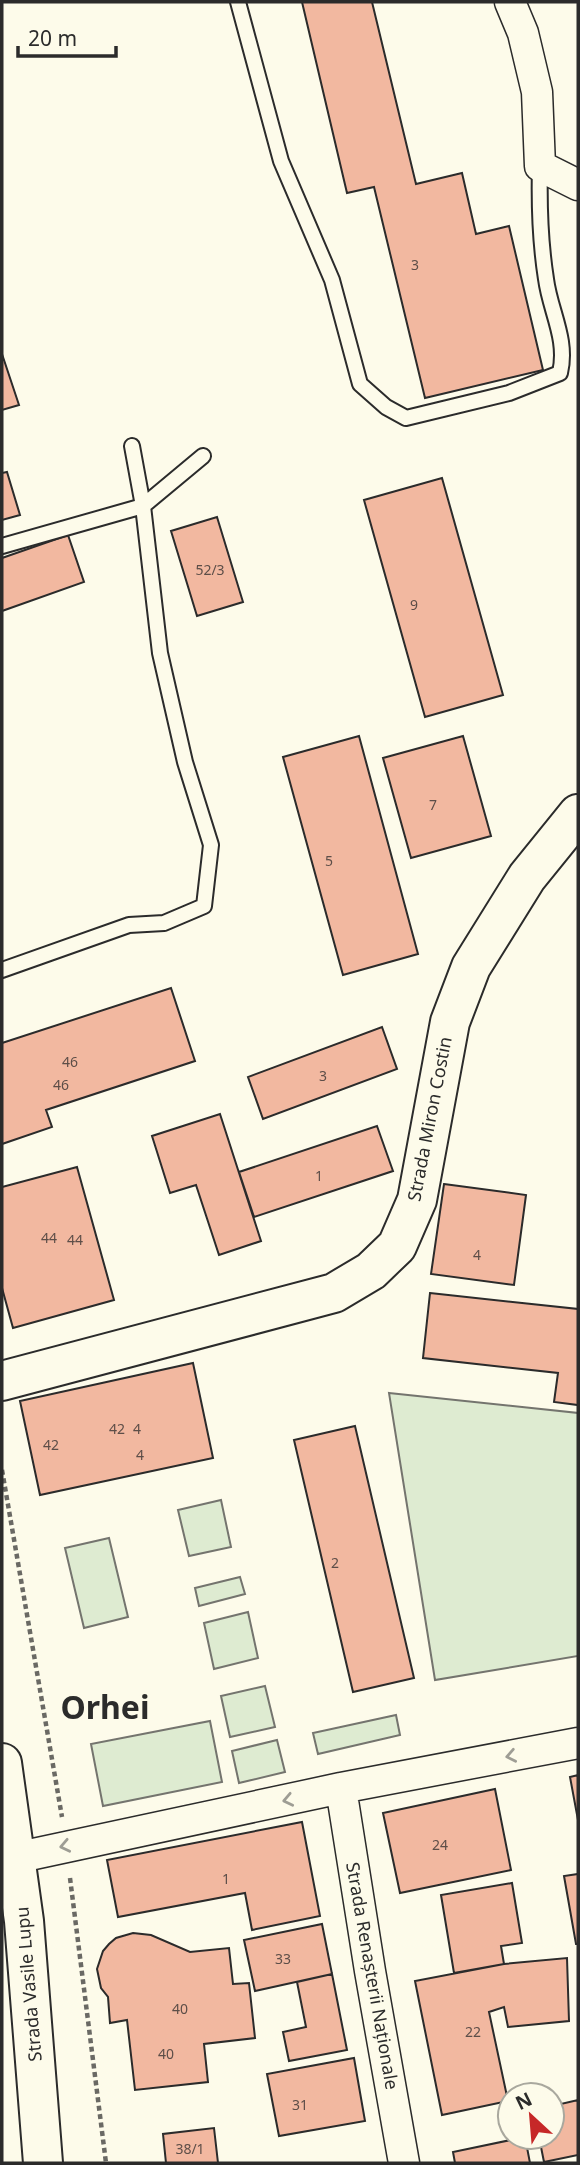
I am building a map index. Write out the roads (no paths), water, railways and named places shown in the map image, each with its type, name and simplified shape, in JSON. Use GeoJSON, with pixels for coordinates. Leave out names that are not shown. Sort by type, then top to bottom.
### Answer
{"type":"FeatureCollection","features":[{"type":"Feature","properties":{"kind":"street"},"geometry":{"type":"LineString","coordinates":[[510,2],[523,33],[537,92],[540,166],[578,185]]}},
{"type":"Feature","properties":{"kind":"street","name":"Strada Miron Costin"},"geometry":{"type":"LineString","coordinates":[[2,1381],[334,1293],[371,1271],[397,1246],[416,1200],[450,1022],[471,967],[527,877],[578,814]]}},
{"type":"Feature","properties":{"kind":"street"},"geometry":{"type":"LineString","coordinates":[[15,1858],[341,1788],[578,1743]]}},
{"type":"Feature","properties":{"kind":"street","name":"Strada Vasile Lupu"},"geometry":{"type":"LineString","coordinates":[[2,1763],[32,1999],[43,2163]]}},
{"type":"Feature","properties":{"kind":"street","name":"Strada Renașterii Naționale"},"geometry":{"type":"LineString","coordinates":[[341,1788],[404,2163]]}},
{"type":"Feature","properties":{"kind":"lane"},"geometry":{"type":"LineString","coordinates":[[238,2],[281,161],[332,280],[360,384],[386,407],[406,418],[509,393],[560,373],[565,355],[546,280],[540,166]]}},
{"type":"Feature","properties":{"kind":"lane"},"geometry":{"type":"LineString","coordinates":[[2,970],[129,925],[164,923],[204,906],[211,845],[185,762],[160,653],[143,506],[132,446]]}},
{"type":"Feature","properties":{"kind":"lane"},"geometry":{"type":"LineString","coordinates":[[2,546],[143,506],[203,456]]}},
{"type":"Feature","properties":{"kind":"district","name":"Orhei"},"geometry":{"type":"Point","coordinates":[105,1708]}}]}
